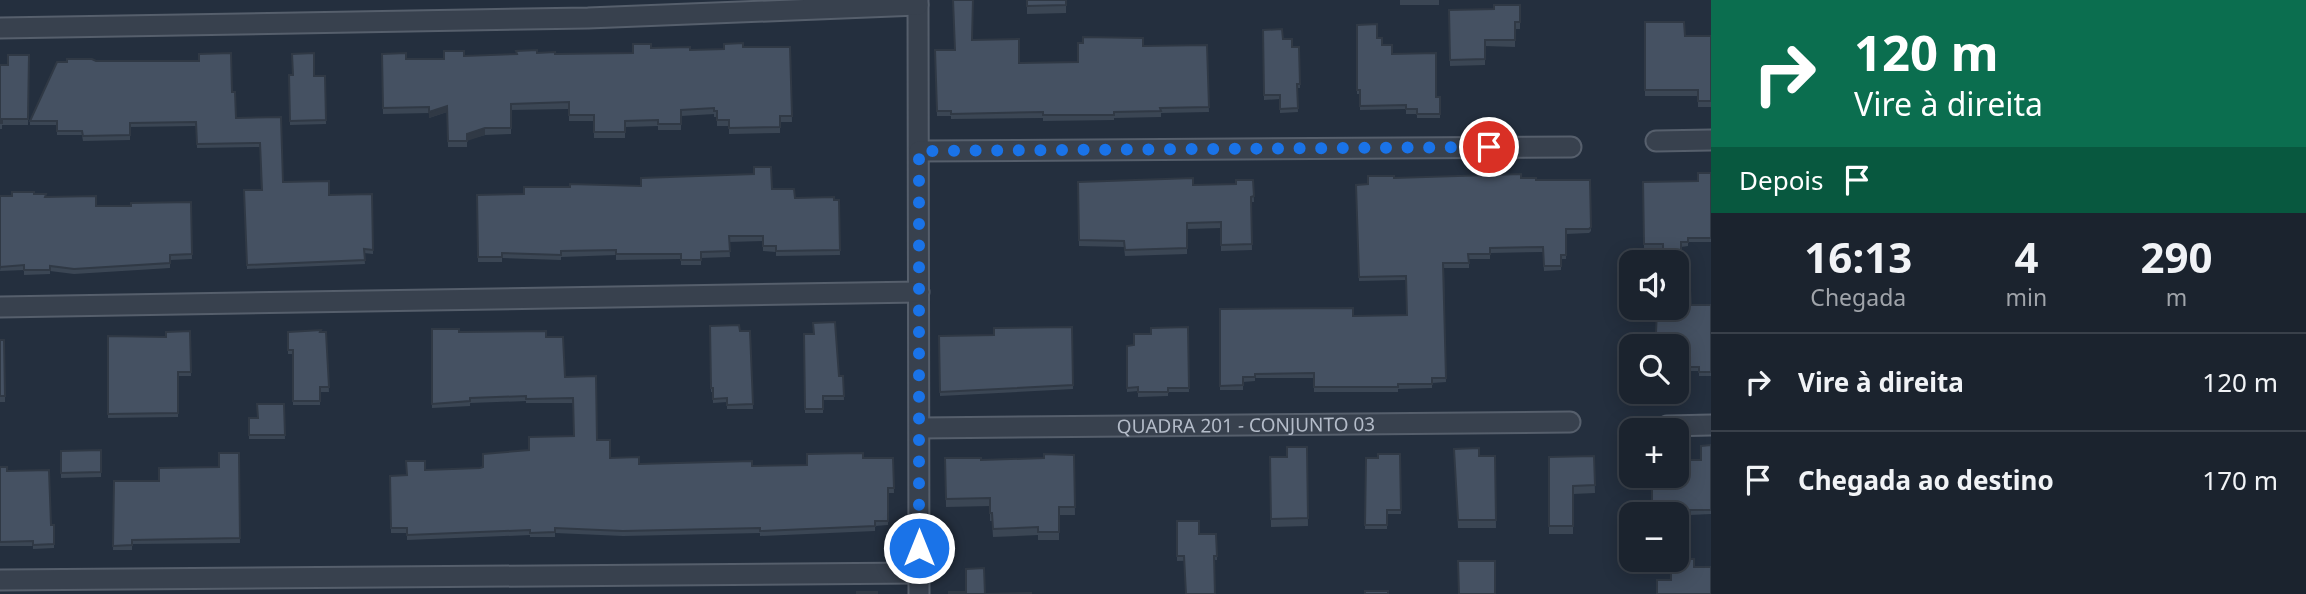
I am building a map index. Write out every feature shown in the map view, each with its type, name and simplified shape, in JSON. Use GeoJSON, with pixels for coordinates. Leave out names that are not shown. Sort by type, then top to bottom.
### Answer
{"type":"FeatureCollection","features":[{"type":"Feature","properties":{"kind":"street"},"geometry":{"type":"LineString","coordinates":[[0,28],[575,19],[918,2],[919,594]]}},
{"type":"Feature","properties":{"kind":"street"},"geometry":{"type":"LineString","coordinates":[[1656,141],[1711,140]]}},
{"type":"Feature","properties":{"kind":"street"},"geometry":{"type":"LineString","coordinates":[[919,151],[1571,147]]}},
{"type":"Feature","properties":{"kind":"street"},"geometry":{"type":"LineString","coordinates":[[0,307],[919,292]]}},
{"type":"Feature","properties":{"kind":"street","name":"QUADRA 201 - CONJUNTO 03"},"geometry":{"type":"LineString","coordinates":[[920,428],[1570,422]]}},
{"type":"Feature","properties":{"kind":"street"},"geometry":{"type":"LineString","coordinates":[[1689,426],[1711,425]]}},
{"type":"Feature","properties":{"kind":"street"},"geometry":{"type":"LineString","coordinates":[[0,580],[919,573]]}},
{"type":"Feature","properties":{"kind":"building"},"geometry":{"type":"Polygon","coordinates":[[[953,0],[973,0],[972,40],[1019,39],[1019,63],[1078,62],[1078,43],[1083,43],[1083,37],[1143,38],[1143,46],[1207,45],[1209,107],[1160,108],[1161,111],[1114,112],[1114,115],[1043,115],[1043,112],[951,114],[951,111],[937,111],[935,50],[955,50],[953,0]]]}},
{"type":"Feature","properties":{"kind":"building"},"geometry":{"type":"Polygon","coordinates":[[[1027,0],[1066,0],[1066,5],[1027,6],[1027,0]]]}},
{"type":"Feature","properties":{"kind":"building"},"geometry":{"type":"Polygon","coordinates":[[[1494,5],[1520,5],[1520,22],[1515,22],[1515,40],[1485,40],[1485,59],[1450,60],[1449,10],[1494,9],[1494,5]]]}},
{"type":"Feature","properties":{"kind":"building"},"geometry":{"type":"Polygon","coordinates":[[[1645,22],[1684,22],[1685,36],[1711,36],[1711,101],[1698,101],[1698,90],[1645,90],[1645,22]]]}},
{"type":"Feature","properties":{"kind":"building"},"geometry":{"type":"Polygon","coordinates":[[[1377,24],[1377,38],[1382,38],[1382,45],[1392,45],[1392,54],[1436,53],[1436,97],[1440,97],[1440,114],[1417,114],[1417,109],[1406,109],[1406,105],[1360,106],[1360,90],[1357,90],[1357,25],[1377,24]]]}},
{"type":"Feature","properties":{"kind":"building"},"geometry":{"type":"Polygon","coordinates":[[[1282,29],[1283,39],[1292,39],[1292,47],[1299,47],[1298,108],[1280,109],[1280,95],[1264,95],[1263,30],[1282,29]]]}},
{"type":"Feature","properties":{"kind":"building"},"geometry":{"type":"Polygon","coordinates":[[[743,43],[743,47],[790,47],[792,116],[780,116],[780,127],[729,128],[729,120],[717,120],[717,111],[714,111],[714,108],[681,110],[681,124],[658,124],[658,120],[625,121],[625,132],[594,132],[594,115],[569,115],[569,102],[511,104],[511,128],[485,128],[467,134],[467,141],[448,141],[447,106],[429,112],[429,107],[383,108],[382,54],[406,53],[406,59],[444,59],[444,51],[464,51],[464,56],[517,54],[516,51],[537,50],[537,53],[555,54],[633,53],[633,44],[651,44],[651,48],[690,47],[690,50],[724,49],[724,44],[743,43]]]}},
{"type":"Feature","properties":{"kind":"building"},"geometry":{"type":"Polygon","coordinates":[[[231,53],[236,118],[281,117],[283,182],[329,181],[329,195],[372,194],[373,250],[364,249],[365,260],[247,265],[244,190],[262,190],[260,143],[197,144],[196,122],[130,123],[130,135],[83,136],[82,131],[57,131],[57,121],[30,121],[57,62],[67,62],[67,59],[199,61],[199,54],[231,53]]]}},
{"type":"Feature","properties":{"kind":"building"},"geometry":{"type":"Polygon","coordinates":[[[314,53],[314,76],[325,76],[326,120],[290,121],[289,75],[293,75],[292,54],[314,53]]]}},
{"type":"Feature","properties":{"kind":"building"},"geometry":{"type":"Polygon","coordinates":[[[8,55],[29,55],[28,119],[2,119],[0,123],[0,65],[8,65],[8,55]]]}},
{"type":"Feature","properties":{"kind":"building"},"geometry":{"type":"Polygon","coordinates":[[[754,167],[771,167],[772,189],[794,189],[795,198],[834,197],[834,200],[839,200],[840,250],[776,251],[776,246],[763,246],[763,236],[729,236],[730,251],[701,252],[701,260],[681,260],[681,254],[616,254],[616,250],[561,251],[561,255],[502,253],[502,257],[478,257],[477,195],[524,194],[524,187],[570,187],[570,184],[641,186],[641,178],[754,174],[754,167]]]}},
{"type":"Feature","properties":{"kind":"building"},"geometry":{"type":"Polygon","coordinates":[[[1698,173],[1711,173],[1711,238],[1688,238],[1688,242],[1681,242],[1681,250],[1663,250],[1663,244],[1644,244],[1643,182],[1698,181],[1698,173]]]}},
{"type":"Feature","properties":{"kind":"building"},"geometry":{"type":"Polygon","coordinates":[[[1521,174],[1521,178],[1536,180],[1590,180],[1591,227],[1566,229],[1566,255],[1561,255],[1561,266],[1544,266],[1543,247],[1490,248],[1490,254],[1468,254],[1469,263],[1443,263],[1446,378],[1432,378],[1432,384],[1398,384],[1398,387],[1314,387],[1314,373],[1255,374],[1255,377],[1243,377],[1243,385],[1220,386],[1220,309],[1353,308],[1353,316],[1407,315],[1406,276],[1359,277],[1356,185],[1368,184],[1368,176],[1394,178],[1521,174]]]}},
{"type":"Feature","properties":{"kind":"building"},"geometry":{"type":"Polygon","coordinates":[[[1193,178],[1193,185],[1236,184],[1236,180],[1253,180],[1252,244],[1221,245],[1221,222],[1187,223],[1187,248],[1125,250],[1124,241],[1079,240],[1078,182],[1193,178]]]}},
{"type":"Feature","properties":{"kind":"building"},"geometry":{"type":"Polygon","coordinates":[[[12,192],[34,192],[46,194],[45,197],[96,196],[96,206],[191,202],[192,254],[170,255],[170,263],[74,269],[50,266],[50,270],[24,270],[24,265],[0,267],[0,196],[12,196],[12,192]]]}},
{"type":"Feature","properties":{"kind":"building"},"geometry":{"type":"Polygon","coordinates":[[[1690,289],[1691,305],[1711,305],[1711,372],[1699,372],[1699,367],[1689,367],[1689,334],[1650,334],[1656,333],[1657,320],[1689,320],[1690,289]]]}},
{"type":"Feature","properties":{"kind":"building"},"geometry":{"type":"Polygon","coordinates":[[[835,322],[839,376],[843,376],[844,396],[823,396],[823,409],[805,409],[804,334],[814,334],[813,323],[835,322]]]}},
{"type":"Feature","properties":{"kind":"building"},"geometry":{"type":"Polygon","coordinates":[[[739,325],[740,331],[750,331],[753,404],[727,405],[727,398],[713,399],[710,326],[739,325]]]}},
{"type":"Feature","properties":{"kind":"building"},"geometry":{"type":"Polygon","coordinates":[[[1072,327],[1073,385],[940,392],[939,336],[994,335],[994,328],[1072,327]]]}},
{"type":"Feature","properties":{"kind":"building"},"geometry":{"type":"Polygon","coordinates":[[[1188,327],[1189,388],[1168,388],[1168,392],[1138,392],[1138,387],[1127,388],[1127,346],[1134,345],[1134,334],[1151,334],[1151,328],[1188,327]]]}},
{"type":"Feature","properties":{"kind":"building"},"geometry":{"type":"Polygon","coordinates":[[[432,329],[459,329],[459,332],[546,331],[546,337],[563,337],[565,377],[596,376],[597,440],[610,440],[610,458],[639,457],[639,464],[752,461],[752,466],[807,465],[807,454],[863,453],[863,458],[893,458],[894,488],[888,488],[888,521],[875,521],[875,526],[760,531],[760,528],[623,531],[555,528],[555,532],[530,533],[530,530],[407,535],[407,528],[391,528],[390,476],[407,475],[406,461],[425,461],[425,470],[480,468],[483,467],[483,454],[529,450],[529,437],[574,436],[573,398],[470,398],[470,401],[432,404],[432,329]]]}},
{"type":"Feature","properties":{"kind":"building"},"geometry":{"type":"Polygon","coordinates":[[[321,330],[320,332],[326,332],[329,387],[320,387],[320,401],[293,401],[293,350],[288,350],[288,332],[321,330]]]}},
{"type":"Feature","properties":{"kind":"building"},"geometry":{"type":"Polygon","coordinates":[[[190,331],[191,372],[178,372],[178,413],[108,414],[108,336],[166,337],[166,332],[190,331]]]}},
{"type":"Feature","properties":{"kind":"building"},"geometry":{"type":"Polygon","coordinates":[[[0,340],[4,340],[5,396],[0,396],[0,340]]]}},
{"type":"Feature","properties":{"kind":"building"},"geometry":{"type":"Polygon","coordinates":[[[257,404],[284,404],[285,435],[249,435],[249,418],[258,418],[257,404]]]}},
{"type":"Feature","properties":{"kind":"building"},"geometry":{"type":"Polygon","coordinates":[[[1711,445],[1711,510],[1690,510],[1690,559],[1694,559],[1694,567],[1711,567],[1711,594],[1657,594],[1657,580],[1671,580],[1671,572],[1689,572],[1689,502],[1652,502],[1652,488],[1689,488],[1689,460],[1701,460],[1701,446],[1711,445]]]}},
{"type":"Feature","properties":{"kind":"building"},"geometry":{"type":"Polygon","coordinates":[[[1287,447],[1307,447],[1308,518],[1271,519],[1270,457],[1287,457],[1287,447]]]}},
{"type":"Feature","properties":{"kind":"building"},"geometry":{"type":"Polygon","coordinates":[[[1479,448],[1479,456],[1495,456],[1496,520],[1458,520],[1454,449],[1479,448]]]}},
{"type":"Feature","properties":{"kind":"building"},"geometry":{"type":"Polygon","coordinates":[[[101,450],[101,472],[61,473],[61,451],[101,450]]]}},
{"type":"Feature","properties":{"kind":"building"},"geometry":{"type":"Polygon","coordinates":[[[219,453],[239,453],[240,538],[132,540],[132,545],[113,546],[114,481],[159,481],[159,468],[219,467],[219,453]]]}},
{"type":"Feature","properties":{"kind":"building"},"geometry":{"type":"Polygon","coordinates":[[[1044,454],[1074,455],[1075,507],[1059,507],[1059,532],[1038,532],[1038,527],[993,529],[990,498],[946,499],[945,458],[1044,458],[1044,454]]]}},
{"type":"Feature","properties":{"kind":"building"},"geometry":{"type":"Polygon","coordinates":[[[1378,454],[1400,454],[1401,510],[1387,510],[1387,525],[1365,525],[1366,458],[1378,458],[1378,454]]]}},
{"type":"Feature","properties":{"kind":"building"},"geometry":{"type":"Polygon","coordinates":[[[1594,456],[1595,485],[1573,486],[1573,526],[1549,526],[1549,457],[1594,456]]]}},
{"type":"Feature","properties":{"kind":"building"},"geometry":{"type":"Polygon","coordinates":[[[0,467],[7,467],[7,471],[49,470],[54,544],[33,545],[33,541],[0,542],[0,467]]]}},
{"type":"Feature","properties":{"kind":"building"},"geometry":{"type":"Polygon","coordinates":[[[1177,521],[1199,521],[1199,534],[1216,534],[1215,594],[1186,594],[1184,556],[1177,556],[1177,521]]]}},
{"type":"Feature","properties":{"kind":"building"},"geometry":{"type":"Polygon","coordinates":[[[1458,561],[1495,561],[1495,594],[1459,594],[1458,561]]]}},
{"type":"Feature","properties":{"kind":"building"},"geometry":{"type":"Polygon","coordinates":[[[984,568],[985,594],[949,594],[966,592],[966,569],[984,568]]]}},
{"type":"Feature","properties":{"kind":"building"},"geometry":{"type":"Polygon","coordinates":[[[1365,591],[1388,591],[1388,594],[1365,594],[1365,591]]]}},
{"type":"Feature","properties":{"kind":"building"},"geometry":{"type":"Polygon","coordinates":[[[877,592],[877,594],[857,594],[877,592]]]}},
{"type":"Feature","properties":{"kind":"route"},"geometry":{"type":"LineString","coordinates":[[919,548],[919,151],[1489,147]]}}]}
